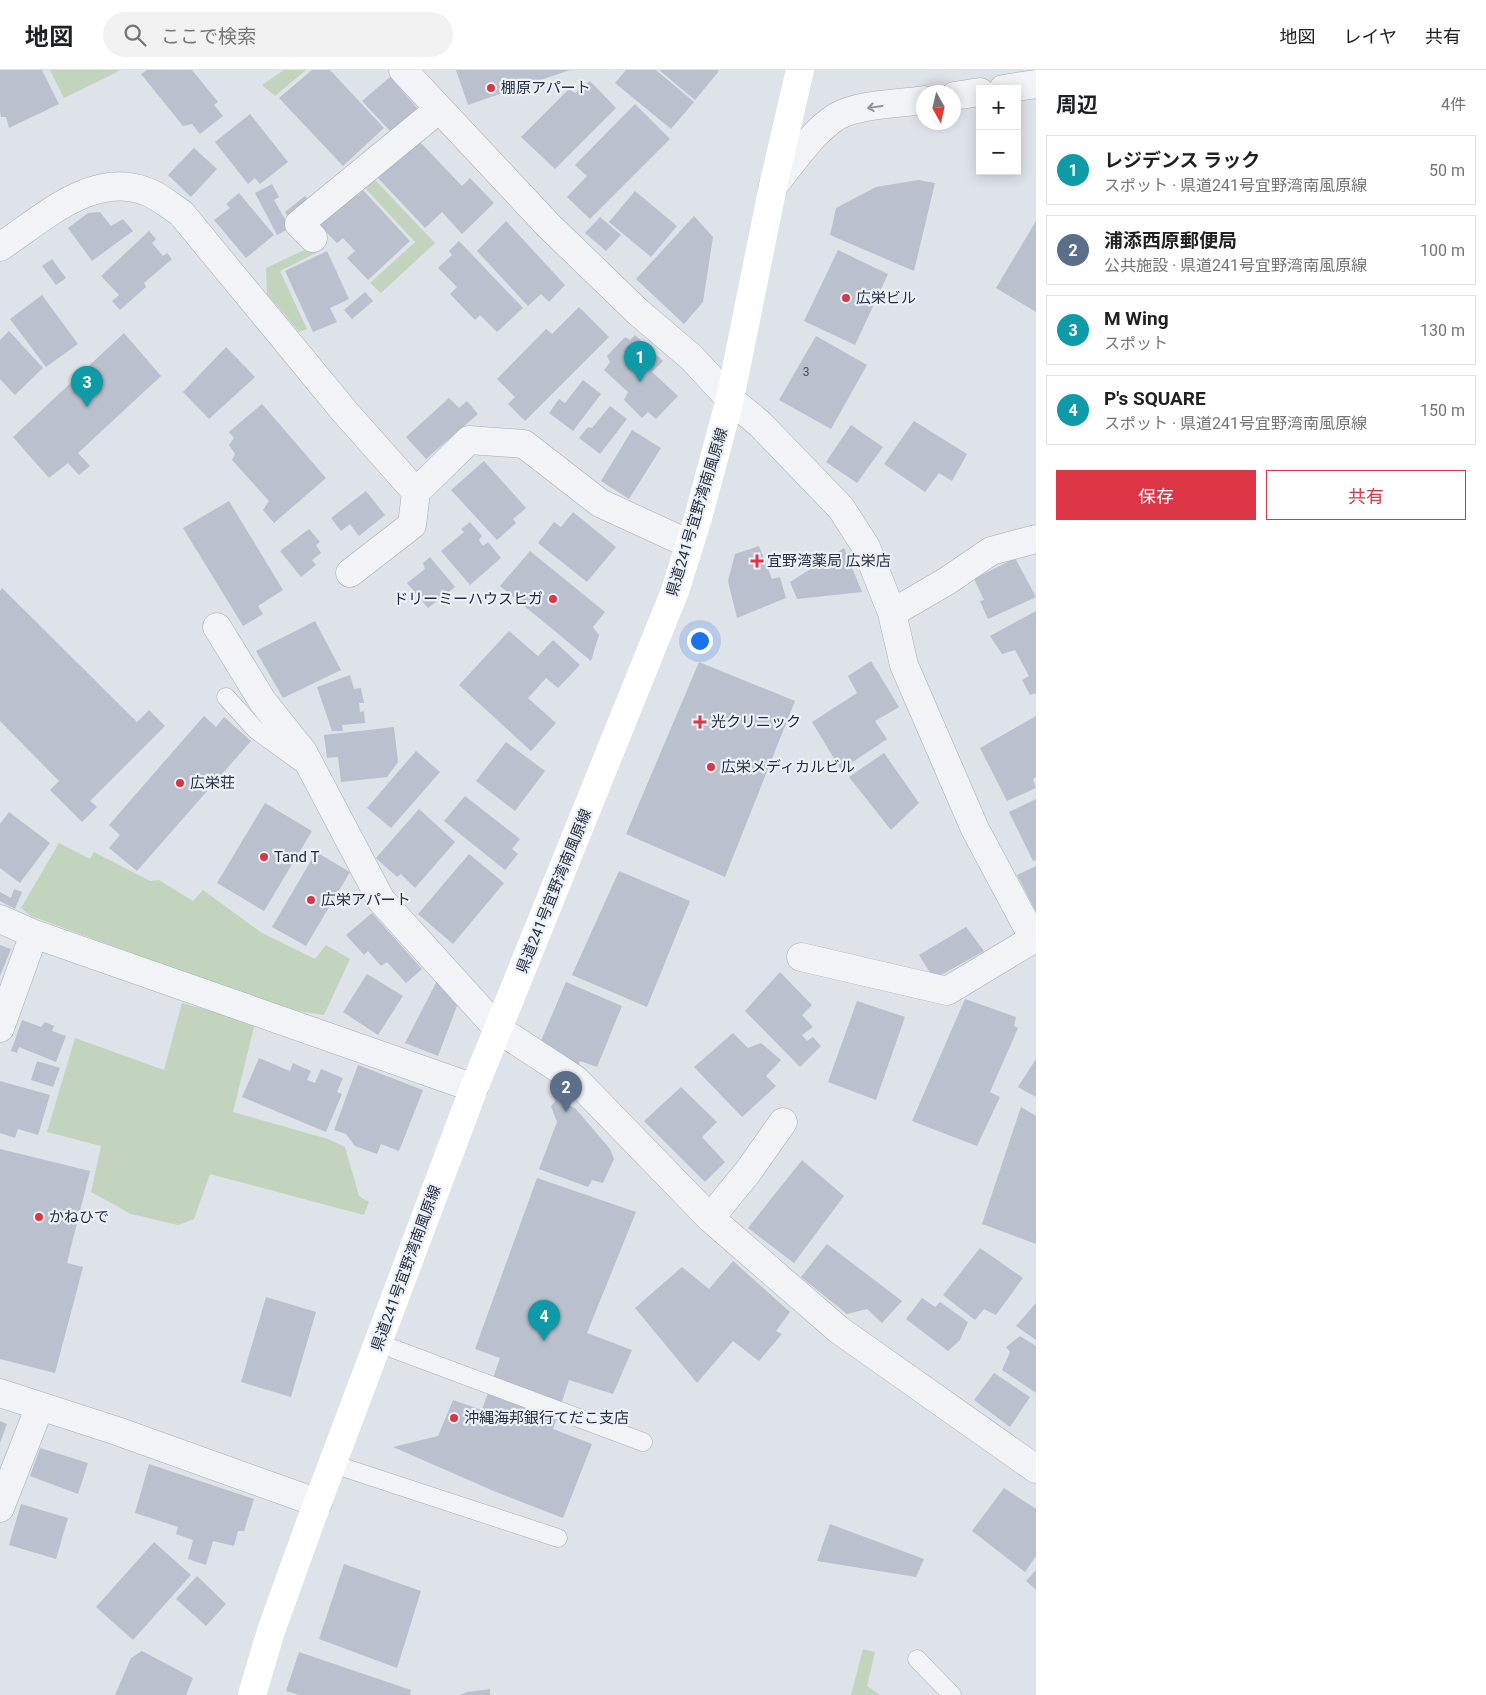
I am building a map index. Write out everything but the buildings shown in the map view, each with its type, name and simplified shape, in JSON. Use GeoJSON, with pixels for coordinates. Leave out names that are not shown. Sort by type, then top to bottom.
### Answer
{"type":"FeatureCollection","features":[{"type":"Feature","properties":{"kind":"main road","name":"県道241号宜野湾南風原線"},"geometry":{"type":"LineString","coordinates":[[252,1695],[271,1631],[474,1088],[652,651],[689,544],[730,399],[773,186],[800,70]]}},
{"type":"Feature","properties":{"kind":"street"},"geometry":{"type":"LineString","coordinates":[[403,70],[548,225],[644,317],[691,357],[730,399],[760,424],[842,508],[866,547],[892,613],[904,665],[975,829],[1036,938],[947,991],[801,957]]}},
{"type":"Feature","properties":{"kind":"street"},"geometry":{"type":"LineString","coordinates":[[1021,86],[1036,84]]}},
{"type":"Feature","properties":{"kind":"street"},"geometry":{"type":"LineString","coordinates":[[961,95],[976,93]]}},
{"type":"Feature","properties":{"kind":"street"},"geometry":{"type":"LineString","coordinates":[[773,186],[814,137],[836,118],[855,110],[916,101]]}},
{"type":"Feature","properties":{"kind":"street"},"geometry":{"type":"LineString","coordinates":[[313,238],[299,224],[439,109]]}},
{"type":"Feature","properties":{"kind":"street"},"geometry":{"type":"LineString","coordinates":[[0,247],[73,198],[112,186],[145,191],[181,213],[345,412],[416,492]]}},
{"type":"Feature","properties":{"kind":"street"},"geometry":{"type":"LineString","coordinates":[[350,573],[412,525],[416,492],[469,440],[524,444],[600,503],[689,544]]}},
{"type":"Feature","properties":{"kind":"street"},"geometry":{"type":"LineString","coordinates":[[892,613],[947,581],[990,551],[1036,539]]}},
{"type":"Feature","properties":{"kind":"street"},"geometry":{"type":"LineString","coordinates":[[218,627],[263,702],[303,752],[381,900],[498,1029],[576,1080],[710,1218],[839,1330],[1036,1469]]}},
{"type":"Feature","properties":{"kind":"street"},"geometry":{"type":"LineString","coordinates":[[0,919],[34,934],[474,1088]]}},
{"type":"Feature","properties":{"kind":"street"},"geometry":{"type":"LineString","coordinates":[[0,1028],[34,934]]}},
{"type":"Feature","properties":{"kind":"street"},"geometry":{"type":"LineString","coordinates":[[710,1218],[747,1173],[783,1122]]}},
{"type":"Feature","properties":{"kind":"street"},"geometry":{"type":"LineString","coordinates":[[0,1393],[264,1482],[318,1503]]}},
{"type":"Feature","properties":{"kind":"street"},"geometry":{"type":"LineString","coordinates":[[0,1508],[40,1406]]}},
{"type":"Feature","properties":{"kind":"lane"},"geometry":{"type":"LineString","coordinates":[[226,697],[256,730],[314,772]]}},
{"type":"Feature","properties":{"kind":"lane"},"geometry":{"type":"LineString","coordinates":[[378,1343],[643,1442]]}},
{"type":"Feature","properties":{"kind":"lane"},"geometry":{"type":"LineString","coordinates":[[333,1464],[558,1538]]}},
{"type":"Feature","properties":{"kind":"lane"},"geometry":{"type":"LineString","coordinates":[[917,1659],[952,1695]]}},
{"type":"Feature","properties":{"kind":"green space"},"geometry":{"type":"Polygon","coordinates":[[[50,70],[119,70],[119,71],[64,98],[50,70]]]}},
{"type":"Feature","properties":{"kind":"green space"},"geometry":{"type":"Polygon","coordinates":[[[284,70],[306,70],[275,96],[262,85],[284,70]]]}},
{"type":"Feature","properties":{"kind":"green space"},"geometry":{"type":"Polygon","coordinates":[[[374,179],[435,243],[381,293],[370,283],[415,242],[365,188],[374,179]]]}},
{"type":"Feature","properties":{"kind":"green space"},"geometry":{"type":"Polygon","coordinates":[[[321,242],[324,249],[280,271],[307,329],[299,332],[267,294],[266,268],[321,242]]]}},
{"type":"Feature","properties":{"kind":"green space"},"geometry":{"type":"Polygon","coordinates":[[[59,843],[90,859],[94,852],[150,881],[159,880],[193,901],[203,890],[262,933],[315,959],[326,945],[350,959],[324,1015],[285,1009],[31,916],[21,908],[59,843]]]}},
{"type":"Feature","properties":{"kind":"green space"},"geometry":{"type":"Polygon","coordinates":[[[182,1003],[255,1023],[233,1112],[328,1139],[345,1147],[359,1196],[369,1202],[364,1215],[210,1174],[194,1219],[178,1225],[131,1214],[91,1192],[101,1146],[47,1132],[75,1038],[164,1070],[182,1003]]]}},
{"type":"Feature","properties":{"kind":"green space"},"geometry":{"type":"Polygon","coordinates":[[[863,1649],[875,1652],[867,1686],[880,1695],[851,1695],[863,1649]]]}},
{"type":"Feature","properties":{"kind":"place","name":"棚原アパート"},"geometry":{"type":"Point","coordinates":[491,88]}},
{"type":"Feature","properties":{"kind":"place","name":"広栄ビル"},"geometry":{"type":"Point","coordinates":[846,298]}},
{"type":"Feature","properties":{"kind":"place","name":"レジデンス ラック"},"geometry":{"type":"Point","coordinates":[640,382]}},
{"type":"Feature","properties":{"kind":"place","name":"M Wing"},"geometry":{"type":"Point","coordinates":[87,407]}},
{"type":"Feature","properties":{"kind":"place","name":"宜野湾薬局 広栄店"},"geometry":{"type":"Point","coordinates":[757,561]}},
{"type":"Feature","properties":{"kind":"place","name":"ドリーミーハウスヒガ"},"geometry":{"type":"Point","coordinates":[553,599]}},
{"type":"Feature","properties":{"kind":"place","name":"光クリニック"},"geometry":{"type":"Point","coordinates":[700,722]}},
{"type":"Feature","properties":{"kind":"place","name":"広栄メディカルビル"},"geometry":{"type":"Point","coordinates":[711,767]}},
{"type":"Feature","properties":{"kind":"place","name":"広栄荘"},"geometry":{"type":"Point","coordinates":[180,783]}},
{"type":"Feature","properties":{"kind":"place","name":"Tand T"},"geometry":{"type":"Point","coordinates":[264,857]}},
{"type":"Feature","properties":{"kind":"place","name":"広栄アパート"},"geometry":{"type":"Point","coordinates":[311,900]}},
{"type":"Feature","properties":{"kind":"place","name":"浦添西原郵便局"},"geometry":{"type":"Point","coordinates":[566,1112]}},
{"type":"Feature","properties":{"kind":"place","name":"かねひで"},"geometry":{"type":"Point","coordinates":[39,1217]}},
{"type":"Feature","properties":{"kind":"place","name":"P's SQUARE"},"geometry":{"type":"Point","coordinates":[544,1341]}},
{"type":"Feature","properties":{"kind":"place","name":"沖縄海邦銀行てだこ支店"},"geometry":{"type":"Point","coordinates":[454,1418]}}]}
